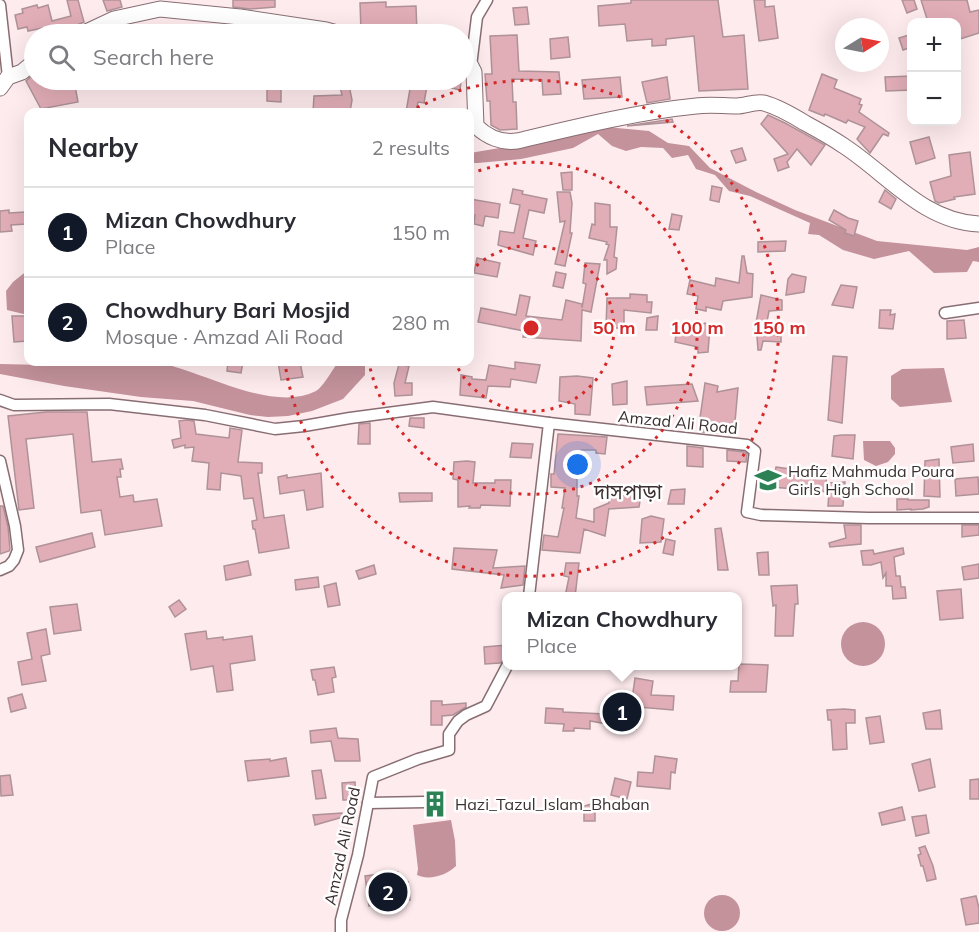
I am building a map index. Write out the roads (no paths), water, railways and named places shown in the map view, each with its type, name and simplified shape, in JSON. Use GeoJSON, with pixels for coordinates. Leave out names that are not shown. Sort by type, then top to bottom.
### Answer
{"type":"FeatureCollection","features":[{"type":"Feature","properties":{"kind":"main road"},"geometry":{"type":"LineString","coordinates":[[103,24],[114,19],[160,9],[286,24]]}},
{"type":"Feature","properties":{"kind":"main road"},"geometry":{"type":"LineString","coordinates":[[4,82],[24,70]]}},
{"type":"Feature","properties":{"kind":"main road"},"geometry":{"type":"LineString","coordinates":[[474,72],[476,126],[488,136],[508,142],[517,141],[584,125],[660,111],[719,104],[738,106],[761,103],[794,116],[844,146],[928,209],[964,224],[979,224]]}},
{"type":"Feature","properties":{"kind":"street"},"geometry":{"type":"LineString","coordinates":[[474,31],[477,17],[487,0]]}},
{"type":"Feature","properties":{"kind":"street"},"geometry":{"type":"LineString","coordinates":[[0,5],[4,82]]}},
{"type":"Feature","properties":{"kind":"street"},"geometry":{"type":"LineString","coordinates":[[945,313],[979,308]]}},
{"type":"Feature","properties":{"kind":"street"},"geometry":{"type":"LineString","coordinates":[[0,400],[14,405],[119,406],[205,415],[275,429],[433,407],[549,423],[530,592]]}},
{"type":"Feature","properties":{"kind":"street","name":"Amzad Ali Road"},"geometry":{"type":"LineString","coordinates":[[549,423],[747,445],[755,451],[747,512],[754,514],[868,518],[979,518]]}},
{"type":"Feature","properties":{"kind":"street"},"geometry":{"type":"LineString","coordinates":[[0,461],[15,526],[18,550],[9,566],[0,570]]}},
{"type":"Feature","properties":{"kind":"street","name":"Amzad Ali Road"},"geometry":{"type":"LineString","coordinates":[[341,932],[341,920],[358,855],[373,777],[418,759],[449,750],[449,734],[458,721],[486,706],[505,670]]}},
{"type":"Feature","properties":{"kind":"street"},"geometry":{"type":"LineString","coordinates":[[368,803],[426,802]]}},
{"type":"Feature","properties":{"kind":"place","name":"Hafiz Mahmuda Poura Girls High School"},"geometry":{"type":"Point","coordinates":[768,480]}},
{"type":"Feature","properties":{"kind":"place","name":"Mizan Chowdhury"},"geometry":{"type":"Point","coordinates":[622,712]}},
{"type":"Feature","properties":{"kind":"place","name":"Hazi_Tazul_Islam_Bhaban"},"geometry":{"type":"Point","coordinates":[435,804]}},
{"type":"Feature","properties":{"kind":"place","name":"Chowdhury Bari Mosjid"},"geometry":{"type":"Point","coordinates":[388,892]}},
{"type":"Feature","properties":{"kind":"district","name":"দাসপাড়া"},"geometry":{"type":"Point","coordinates":[628,492]}}]}
